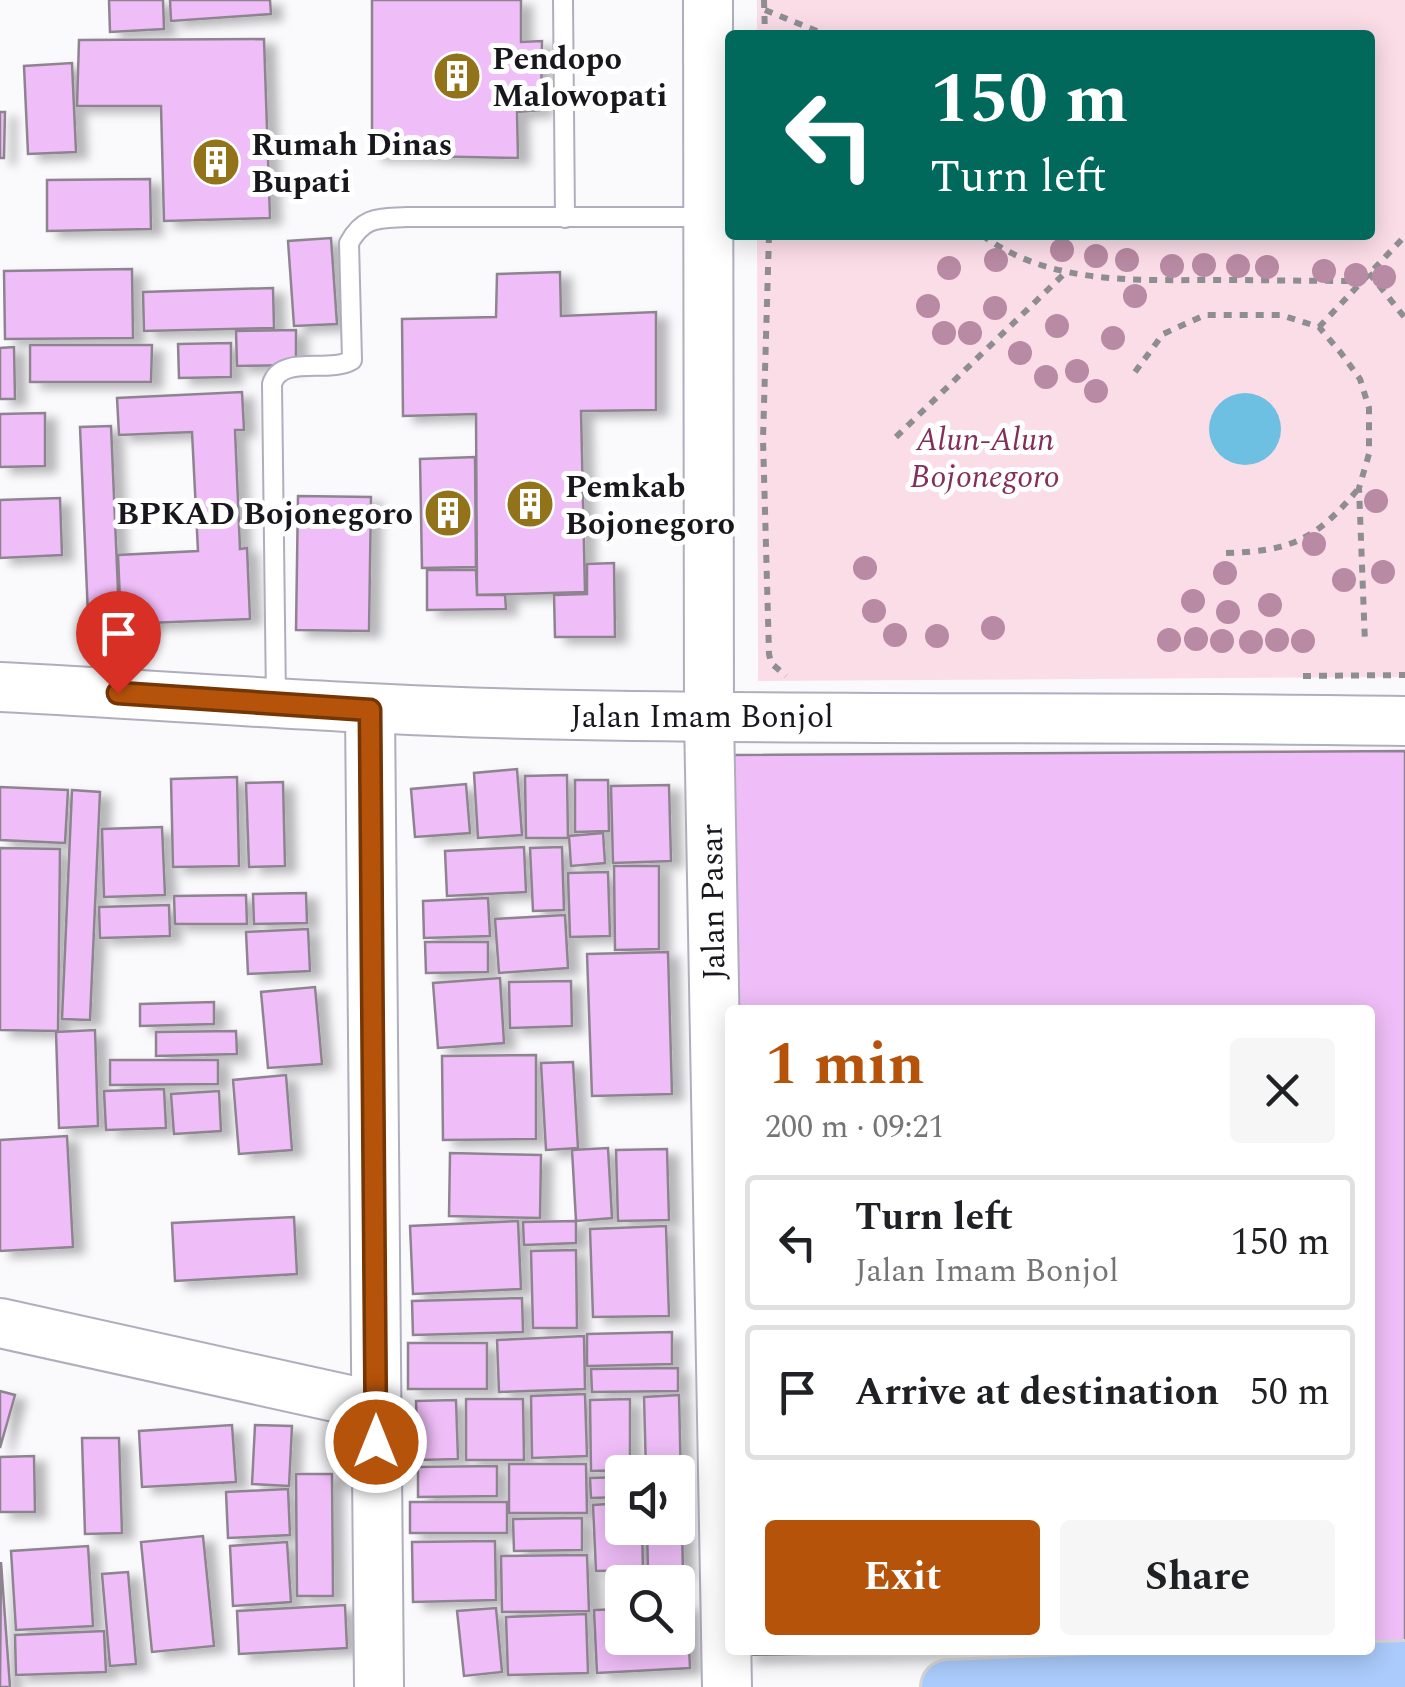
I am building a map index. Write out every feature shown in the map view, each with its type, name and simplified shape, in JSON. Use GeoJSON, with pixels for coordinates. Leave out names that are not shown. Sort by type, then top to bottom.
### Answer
{"type":"FeatureCollection","features":[{"type":"Feature","properties":{"kind":"main road","name":"Jalan Pasar"},"geometry":{"type":"LineString","coordinates":[[708,0],[709,716],[725,1534]]}},
{"type":"Feature","properties":{"kind":"main road","name":"Jalan Imam Bonjol"},"geometry":{"type":"LineString","coordinates":[[0,687],[276,701],[370,710],[1405,721]]}},
{"type":"Feature","properties":{"kind":"main road"},"geometry":{"type":"LineString","coordinates":[[370,710],[379,1687]]}},
{"type":"Feature","properties":{"kind":"main road"},"geometry":{"type":"LineString","coordinates":[[0,1323],[376,1406]]}},
{"type":"Feature","properties":{"kind":"main road","name":"Jalan Pasar"},"geometry":{"type":"LineString","coordinates":[[727,1655],[728,1687]]}},
{"type":"Feature","properties":{"kind":"main road"},"geometry":{"type":"LineString","coordinates":[[948,1687],[1405,1668]]}},
{"type":"Feature","properties":{"kind":"lane"},"geometry":{"type":"LineString","coordinates":[[564,0],[565,218]]}},
{"type":"Feature","properties":{"kind":"lane"},"geometry":{"type":"LineString","coordinates":[[276,701],[272,384],[274,375],[283,368],[342,366],[352,360],[349,243],[358,227],[371,220],[406,217],[708,217]]}},
{"type":"Feature","properties":{"kind":"path"},"geometry":{"type":"LineString","coordinates":[[764,0],[766,30]]}},
{"type":"Feature","properties":{"kind":"path"},"geometry":{"type":"LineString","coordinates":[[764,10],[814,30]]}},
{"type":"Feature","properties":{"kind":"path"},"geometry":{"type":"LineString","coordinates":[[1320,327],[1405,236]]}},
{"type":"Feature","properties":{"kind":"path"},"geometry":{"type":"LineString","coordinates":[[769,240],[763,439],[769,654],[780,673],[793,679]]}},
{"type":"Feature","properties":{"kind":"path"},"geometry":{"type":"LineString","coordinates":[[992,240],[1035,262],[1066,272],[1120,280],[1361,281]]}},
{"type":"Feature","properties":{"kind":"path"},"geometry":{"type":"LineString","coordinates":[[896,437],[1066,272]]}},
{"type":"Feature","properties":{"kind":"path"},"geometry":{"type":"LineString","coordinates":[[1368,273],[1405,318]]}},
{"type":"Feature","properties":{"kind":"path"},"geometry":{"type":"LineString","coordinates":[[1135,372],[1164,334],[1205,315],[1281,315],[1320,327],[1360,378],[1369,408],[1369,454],[1359,488],[1366,643]]}},
{"type":"Feature","properties":{"kind":"path"},"geometry":{"type":"LineString","coordinates":[[1226,552],[1266,552],[1302,540],[1335,517],[1359,488]]}},
{"type":"Feature","properties":{"kind":"path"},"geometry":{"type":"LineString","coordinates":[[1286,676],[1405,675]]}},
{"type":"Feature","properties":{"kind":"green space","name":"Alun-Alun Bojonegoro"},"geometry":{"type":"Polygon","coordinates":[[[757,0],[1405,0],[1405,677],[758,681],[757,240],[1375,240],[1375,30],[757,30],[757,0]]]}},
{"type":"Feature","properties":{"kind":"water"},"geometry":{"type":"Polygon","coordinates":[[[1245,393],[1270,404],[1281,429],[1270,454],[1245,465],[1220,454],[1209,429],[1220,404],[1245,393]]]}},
{"type":"Feature","properties":{"kind":"building"},"geometry":{"type":"Polygon","coordinates":[[[109,0],[163,0],[164,29],[110,32],[109,0]]]}},
{"type":"Feature","properties":{"kind":"building"},"geometry":{"type":"Polygon","coordinates":[[[170,0],[270,0],[271,14],[171,21],[170,0]]]}},
{"type":"Feature","properties":{"kind":"building","name":"Pendopo Malowopati"},"geometry":{"type":"Polygon","coordinates":[[[372,0],[521,0],[521,42],[542,41],[541,110],[517,112],[518,158],[372,155],[372,0]]]}},
{"type":"Feature","properties":{"kind":"building","name":"Rumah Dinas Bupati"},"geometry":{"type":"Polygon","coordinates":[[[264,39],[270,218],[164,221],[161,106],[77,106],[79,40],[264,39]]]}},
{"type":"Feature","properties":{"kind":"building"},"geometry":{"type":"Polygon","coordinates":[[[72,63],[76,152],[28,154],[24,66],[72,63]]]}},
{"type":"Feature","properties":{"kind":"building"},"geometry":{"type":"Polygon","coordinates":[[[0,112],[5,112],[4,158],[0,158],[0,112]]]}},
{"type":"Feature","properties":{"kind":"building"},"geometry":{"type":"Polygon","coordinates":[[[150,179],[151,229],[47,231],[47,180],[150,179]]]}},
{"type":"Feature","properties":{"kind":"building"},"geometry":{"type":"Polygon","coordinates":[[[331,238],[337,324],[294,326],[288,241],[331,238]]]}},
{"type":"Feature","properties":{"kind":"building"},"geometry":{"type":"Polygon","coordinates":[[[132,269],[133,338],[5,339],[4,271],[132,269]]]}},
{"type":"Feature","properties":{"kind":"building","name":"Pemkab Bojonegoro"},"geometry":{"type":"Polygon","coordinates":[[[560,272],[561,316],[656,312],[656,410],[581,411],[585,592],[477,595],[476,414],[403,416],[402,319],[496,317],[497,274],[560,272]]]}},
{"type":"Feature","properties":{"kind":"building"},"geometry":{"type":"Polygon","coordinates":[[[273,288],[274,328],[144,331],[143,292],[273,288]]]}},
{"type":"Feature","properties":{"kind":"building"},"geometry":{"type":"Polygon","coordinates":[[[296,330],[296,365],[237,366],[236,331],[296,330]]]}},
{"type":"Feature","properties":{"kind":"building"},"geometry":{"type":"Polygon","coordinates":[[[231,343],[231,377],[179,378],[178,344],[231,343]]]}},
{"type":"Feature","properties":{"kind":"building"},"geometry":{"type":"Polygon","coordinates":[[[30,345],[152,345],[151,382],[30,382],[30,345]]]}},
{"type":"Feature","properties":{"kind":"building"},"geometry":{"type":"Polygon","coordinates":[[[14,347],[15,399],[0,399],[0,348],[14,347]]]}},
{"type":"Feature","properties":{"kind":"building"},"geometry":{"type":"Polygon","coordinates":[[[242,392],[244,430],[235,430],[240,549],[247,548],[250,619],[121,624],[118,555],[198,551],[192,432],[119,435],[117,398],[242,392]]]}},
{"type":"Feature","properties":{"kind":"building"},"geometry":{"type":"Polygon","coordinates":[[[45,413],[45,466],[0,467],[0,414],[45,413]]]}},
{"type":"Feature","properties":{"kind":"building"},"geometry":{"type":"Polygon","coordinates":[[[111,426],[120,638],[89,639],[80,427],[111,426]]]}},
{"type":"Feature","properties":{"kind":"building","name":"BPKAD Bojonegoro"},"geometry":{"type":"Polygon","coordinates":[[[475,457],[476,567],[422,568],[420,459],[475,457]]]}},
{"type":"Feature","properties":{"kind":"building"},"geometry":{"type":"Polygon","coordinates":[[[298,496],[371,497],[369,631],[296,630],[298,496]]]}},
{"type":"Feature","properties":{"kind":"building"},"geometry":{"type":"Polygon","coordinates":[[[60,498],[62,555],[0,558],[0,500],[60,498]]]}},
{"type":"Feature","properties":{"kind":"building"},"geometry":{"type":"Polygon","coordinates":[[[614,563],[615,637],[555,637],[554,595],[587,594],[587,564],[614,563]]]}},
{"type":"Feature","properties":{"kind":"building"},"geometry":{"type":"Polygon","coordinates":[[[427,570],[476,570],[477,595],[505,595],[506,609],[427,610],[427,570]]]}},
{"type":"Feature","properties":{"kind":"building"},"geometry":{"type":"Polygon","coordinates":[[[1405,751],[1405,1644],[1375,1644],[1375,1005],[735,1005],[731,755],[1405,751]]]}},
{"type":"Feature","properties":{"kind":"building"},"geometry":{"type":"Polygon","coordinates":[[[517,769],[522,835],[478,838],[474,773],[517,769]]]}},
{"type":"Feature","properties":{"kind":"building"},"geometry":{"type":"Polygon","coordinates":[[[567,775],[568,838],[526,838],[525,776],[567,775]]]}},
{"type":"Feature","properties":{"kind":"building"},"geometry":{"type":"Polygon","coordinates":[[[237,777],[239,866],[173,867],[171,779],[237,777]]]}},
{"type":"Feature","properties":{"kind":"building"},"geometry":{"type":"Polygon","coordinates":[[[575,780],[608,780],[609,831],[575,832],[575,780]]]}},
{"type":"Feature","properties":{"kind":"building"},"geometry":{"type":"Polygon","coordinates":[[[283,782],[285,866],[249,867],[246,783],[283,782]]]}},
{"type":"Feature","properties":{"kind":"building"},"geometry":{"type":"Polygon","coordinates":[[[466,784],[470,833],[415,837],[411,789],[466,784]]]}},
{"type":"Feature","properties":{"kind":"building"},"geometry":{"type":"Polygon","coordinates":[[[669,785],[671,861],[613,863],[611,786],[669,785]]]}},
{"type":"Feature","properties":{"kind":"building"},"geometry":{"type":"Polygon","coordinates":[[[0,787],[68,790],[65,843],[0,840],[0,787]]]}},
{"type":"Feature","properties":{"kind":"building"},"geometry":{"type":"Polygon","coordinates":[[[72,790],[100,792],[90,1020],[62,1019],[72,790]]]}},
{"type":"Feature","properties":{"kind":"building"},"geometry":{"type":"Polygon","coordinates":[[[162,827],[165,895],[104,897],[102,829],[162,827]]]}},
{"type":"Feature","properties":{"kind":"building"},"geometry":{"type":"Polygon","coordinates":[[[603,833],[605,863],[571,866],[569,836],[603,833]]]}},
{"type":"Feature","properties":{"kind":"building"},"geometry":{"type":"Polygon","coordinates":[[[524,847],[526,892],[447,896],[445,851],[524,847]]]}},
{"type":"Feature","properties":{"kind":"building"},"geometry":{"type":"Polygon","coordinates":[[[562,847],[564,910],[533,911],[530,848],[562,847]]]}},
{"type":"Feature","properties":{"kind":"building"},"geometry":{"type":"Polygon","coordinates":[[[0,848],[60,849],[58,1031],[0,1030],[0,848]]]}},
{"type":"Feature","properties":{"kind":"building"},"geometry":{"type":"Polygon","coordinates":[[[614,866],[659,866],[659,949],[615,950],[614,866]]]}},
{"type":"Feature","properties":{"kind":"building"},"geometry":{"type":"Polygon","coordinates":[[[608,872],[610,936],[570,937],[568,873],[608,872]]]}},
{"type":"Feature","properties":{"kind":"building"},"geometry":{"type":"Polygon","coordinates":[[[306,893],[307,923],[254,924],[253,894],[306,893]]]}},
{"type":"Feature","properties":{"kind":"building"},"geometry":{"type":"Polygon","coordinates":[[[246,895],[247,924],[175,924],[174,896],[246,895]]]}},
{"type":"Feature","properties":{"kind":"building"},"geometry":{"type":"Polygon","coordinates":[[[488,898],[490,936],[424,938],[423,901],[488,898]]]}},
{"type":"Feature","properties":{"kind":"building"},"geometry":{"type":"Polygon","coordinates":[[[169,905],[170,936],[100,938],[99,907],[169,905]]]}},
{"type":"Feature","properties":{"kind":"building"},"geometry":{"type":"Polygon","coordinates":[[[565,915],[568,968],[499,973],[495,919],[565,915]]]}},
{"type":"Feature","properties":{"kind":"building"},"geometry":{"type":"Polygon","coordinates":[[[308,929],[310,971],[248,974],[246,932],[308,929]]]}},
{"type":"Feature","properties":{"kind":"building"},"geometry":{"type":"Polygon","coordinates":[[[425,942],[488,942],[488,972],[426,973],[425,942]]]}},
{"type":"Feature","properties":{"kind":"building"},"geometry":{"type":"Polygon","coordinates":[[[668,952],[672,1094],[592,1096],[587,954],[668,952]]]}},
{"type":"Feature","properties":{"kind":"building"},"geometry":{"type":"Polygon","coordinates":[[[500,978],[504,1043],[438,1048],[433,983],[500,978]]]}},
{"type":"Feature","properties":{"kind":"building"},"geometry":{"type":"Polygon","coordinates":[[[571,981],[572,1026],[510,1028],[509,982],[571,981]]]}},
{"type":"Feature","properties":{"kind":"building"},"geometry":{"type":"Polygon","coordinates":[[[315,987],[322,1064],[268,1068],[261,992],[315,987]]]}},
{"type":"Feature","properties":{"kind":"building"},"geometry":{"type":"Polygon","coordinates":[[[214,1002],[214,1024],[140,1026],[140,1004],[214,1002]]]}},
{"type":"Feature","properties":{"kind":"building"},"geometry":{"type":"Polygon","coordinates":[[[95,1030],[98,1126],[59,1128],[56,1032],[95,1030]]]}},
{"type":"Feature","properties":{"kind":"building"},"geometry":{"type":"Polygon","coordinates":[[[236,1031],[237,1054],[156,1056],[156,1032],[236,1031]]]}},
{"type":"Feature","properties":{"kind":"building"},"geometry":{"type":"Polygon","coordinates":[[[536,1055],[536,1139],[443,1140],[442,1056],[536,1055]]]}},
{"type":"Feature","properties":{"kind":"building"},"geometry":{"type":"Polygon","coordinates":[[[110,1060],[218,1060],[218,1084],[110,1085],[110,1060]]]}},
{"type":"Feature","properties":{"kind":"building"},"geometry":{"type":"Polygon","coordinates":[[[573,1062],[578,1148],[546,1150],[541,1063],[573,1062]]]}},
{"type":"Feature","properties":{"kind":"building"},"geometry":{"type":"Polygon","coordinates":[[[286,1075],[292,1150],[239,1154],[233,1080],[286,1075]]]}},
{"type":"Feature","properties":{"kind":"building"},"geometry":{"type":"Polygon","coordinates":[[[164,1089],[166,1128],[106,1130],[104,1091],[164,1089]]]}},
{"type":"Feature","properties":{"kind":"building"},"geometry":{"type":"Polygon","coordinates":[[[219,1091],[221,1131],[174,1134],[171,1094],[219,1091]]]}},
{"type":"Feature","properties":{"kind":"building"},"geometry":{"type":"Polygon","coordinates":[[[67,1136],[73,1247],[0,1251],[0,1140],[67,1136]]]}},
{"type":"Feature","properties":{"kind":"building"},"geometry":{"type":"Polygon","coordinates":[[[608,1148],[612,1218],[576,1221],[572,1150],[608,1148]]]}},
{"type":"Feature","properties":{"kind":"building"},"geometry":{"type":"Polygon","coordinates":[[[667,1149],[669,1220],[618,1221],[616,1150],[667,1149]]]}},
{"type":"Feature","properties":{"kind":"building"},"geometry":{"type":"Polygon","coordinates":[[[450,1153],[541,1155],[540,1218],[449,1216],[450,1153]]]}},
{"type":"Feature","properties":{"kind":"building"},"geometry":{"type":"Polygon","coordinates":[[[294,1217],[297,1274],[175,1281],[172,1223],[294,1217]]]}},
{"type":"Feature","properties":{"kind":"building"},"geometry":{"type":"Polygon","coordinates":[[[518,1221],[521,1289],[413,1294],[410,1226],[518,1221]]]}},
{"type":"Feature","properties":{"kind":"building"},"geometry":{"type":"Polygon","coordinates":[[[576,1221],[576,1243],[524,1245],[523,1222],[576,1221]]]}},
{"type":"Feature","properties":{"kind":"building"},"geometry":{"type":"Polygon","coordinates":[[[666,1226],[669,1316],[593,1317],[590,1229],[666,1226]]]}},
{"type":"Feature","properties":{"kind":"building"},"geometry":{"type":"Polygon","coordinates":[[[576,1250],[577,1328],[533,1328],[531,1251],[576,1250]]]}},
{"type":"Feature","properties":{"kind":"building"},"geometry":{"type":"Polygon","coordinates":[[[522,1298],[523,1332],[413,1335],[412,1301],[522,1298]]]}},
{"type":"Feature","properties":{"kind":"building"},"geometry":{"type":"Polygon","coordinates":[[[672,1332],[672,1364],[587,1366],[587,1334],[672,1332]]]}},
{"type":"Feature","properties":{"kind":"building"},"geometry":{"type":"Polygon","coordinates":[[[584,1336],[585,1389],[499,1392],[497,1340],[584,1336]]]}},
{"type":"Feature","properties":{"kind":"building"},"geometry":{"type":"Polygon","coordinates":[[[408,1343],[487,1343],[487,1389],[408,1389],[408,1343]]]}},
{"type":"Feature","properties":{"kind":"building"},"geometry":{"type":"Polygon","coordinates":[[[678,1368],[678,1391],[592,1392],[591,1369],[678,1368]]]}},
{"type":"Feature","properties":{"kind":"building"},"geometry":{"type":"Polygon","coordinates":[[[0,1391],[15,1395],[0,1448],[0,1391]]]}},
{"type":"Feature","properties":{"kind":"building"},"geometry":{"type":"Polygon","coordinates":[[[585,1394],[587,1456],[532,1458],[531,1396],[585,1394]]]}},
{"type":"Feature","properties":{"kind":"building"},"geometry":{"type":"Polygon","coordinates":[[[679,1395],[680,1455],[646,1455],[644,1397],[679,1395]]]}},
{"type":"Feature","properties":{"kind":"building"},"geometry":{"type":"Polygon","coordinates":[[[466,1399],[523,1399],[524,1460],[466,1460],[466,1399]]]}},
{"type":"Feature","properties":{"kind":"building"},"geometry":{"type":"Polygon","coordinates":[[[630,1399],[630,1455],[605,1455],[605,1471],[591,1471],[590,1400],[630,1399]]]}},
{"type":"Feature","properties":{"kind":"building"},"geometry":{"type":"Polygon","coordinates":[[[456,1400],[458,1459],[418,1460],[416,1401],[456,1400]]]}},
{"type":"Feature","properties":{"kind":"building"},"geometry":{"type":"Polygon","coordinates":[[[232,1425],[236,1482],[142,1487],[139,1431],[232,1425]]]}},
{"type":"Feature","properties":{"kind":"building"},"geometry":{"type":"Polygon","coordinates":[[[255,1425],[292,1426],[289,1486],[252,1484],[255,1425]]]}},
{"type":"Feature","properties":{"kind":"building"},"geometry":{"type":"Polygon","coordinates":[[[82,1438],[119,1438],[122,1533],[85,1534],[82,1438]]]}},
{"type":"Feature","properties":{"kind":"building"},"geometry":{"type":"Polygon","coordinates":[[[34,1456],[35,1512],[0,1512],[0,1457],[34,1456]]]}},
{"type":"Feature","properties":{"kind":"building"},"geometry":{"type":"Polygon","coordinates":[[[509,1464],[586,1464],[587,1513],[509,1513],[509,1464]]]}},
{"type":"Feature","properties":{"kind":"building"},"geometry":{"type":"Polygon","coordinates":[[[497,1466],[497,1496],[418,1497],[418,1467],[497,1466]]]}},
{"type":"Feature","properties":{"kind":"building"},"geometry":{"type":"Polygon","coordinates":[[[296,1474],[332,1474],[333,1596],[297,1596],[296,1474]]]}},
{"type":"Feature","properties":{"kind":"building"},"geometry":{"type":"Polygon","coordinates":[[[590,1478],[605,1478],[605,1498],[591,1498],[590,1478]]]}},
{"type":"Feature","properties":{"kind":"building"},"geometry":{"type":"Polygon","coordinates":[[[288,1489],[290,1535],[228,1538],[226,1492],[288,1489]]]}},
{"type":"Feature","properties":{"kind":"building"},"geometry":{"type":"Polygon","coordinates":[[[410,1502],[507,1502],[507,1533],[410,1533],[410,1502]]]}},
{"type":"Feature","properties":{"kind":"building"},"geometry":{"type":"Polygon","coordinates":[[[605,1504],[605,1545],[642,1545],[643,1565],[605,1565],[605,1571],[596,1571],[593,1505],[605,1504]]]}},
{"type":"Feature","properties":{"kind":"building"},"geometry":{"type":"Polygon","coordinates":[[[582,1518],[582,1550],[514,1551],[513,1519],[582,1518]]]}},
{"type":"Feature","properties":{"kind":"building"},"geometry":{"type":"Polygon","coordinates":[[[203,1536],[214,1646],[152,1652],[141,1542],[203,1536]]]}},
{"type":"Feature","properties":{"kind":"building"},"geometry":{"type":"Polygon","coordinates":[[[495,1541],[496,1600],[413,1602],[412,1542],[495,1541]]]}},
{"type":"Feature","properties":{"kind":"building"},"geometry":{"type":"Polygon","coordinates":[[[287,1542],[291,1602],[233,1606],[230,1546],[287,1542]]]}},
{"type":"Feature","properties":{"kind":"building"},"geometry":{"type":"Polygon","coordinates":[[[647,1545],[682,1545],[683,1565],[648,1565],[647,1545]]]}},
{"type":"Feature","properties":{"kind":"building"},"geometry":{"type":"Polygon","coordinates":[[[88,1546],[93,1626],[16,1630],[11,1551],[88,1546]]]}},
{"type":"Feature","properties":{"kind":"building"},"geometry":{"type":"Polygon","coordinates":[[[587,1555],[589,1611],[502,1612],[501,1556],[587,1555]]]}},
{"type":"Feature","properties":{"kind":"building"},"geometry":{"type":"Polygon","coordinates":[[[1,1562],[10,1687],[0,1687],[1,1562]]]}},
{"type":"Feature","properties":{"kind":"building"},"geometry":{"type":"Polygon","coordinates":[[[128,1572],[136,1664],[110,1666],[102,1574],[128,1572]]]}},
{"type":"Feature","properties":{"kind":"building"},"geometry":{"type":"Polygon","coordinates":[[[345,1605],[347,1648],[239,1654],[237,1611],[345,1605]]]}},
{"type":"Feature","properties":{"kind":"building"},"geometry":{"type":"Polygon","coordinates":[[[496,1608],[502,1672],[464,1676],[457,1611],[496,1608]]]}},
{"type":"Feature","properties":{"kind":"building"},"geometry":{"type":"Polygon","coordinates":[[[594,1610],[605,1610],[605,1655],[689,1655],[690,1668],[597,1673],[594,1610]]]}},
{"type":"Feature","properties":{"kind":"building"},"geometry":{"type":"Polygon","coordinates":[[[586,1614],[588,1673],[508,1675],[506,1617],[586,1614]]]}},
{"type":"Feature","properties":{"kind":"building"},"geometry":{"type":"Polygon","coordinates":[[[104,1631],[106,1672],[16,1675],[15,1635],[104,1631]]]}},
{"type":"Feature","properties":{"kind":"place","name":"Pendopo Malowopati"},"geometry":{"type":"Point","coordinates":[457,76]}},
{"type":"Feature","properties":{"kind":"place","name":"Rumah Dinas Bupati"},"geometry":{"type":"Point","coordinates":[216,162]}},
{"type":"Feature","properties":{"kind":"place","name":"Pemkab Bojonegoro"},"geometry":{"type":"Point","coordinates":[530,504]}},
{"type":"Feature","properties":{"kind":"place","name":"BPKAD Bojonegoro"},"geometry":{"type":"Point","coordinates":[448,513]}},
{"type":"Feature","properties":{"kind":"route"},"geometry":{"type":"LineString","coordinates":[[118,693],[370,710],[376,1442]]}}]}
